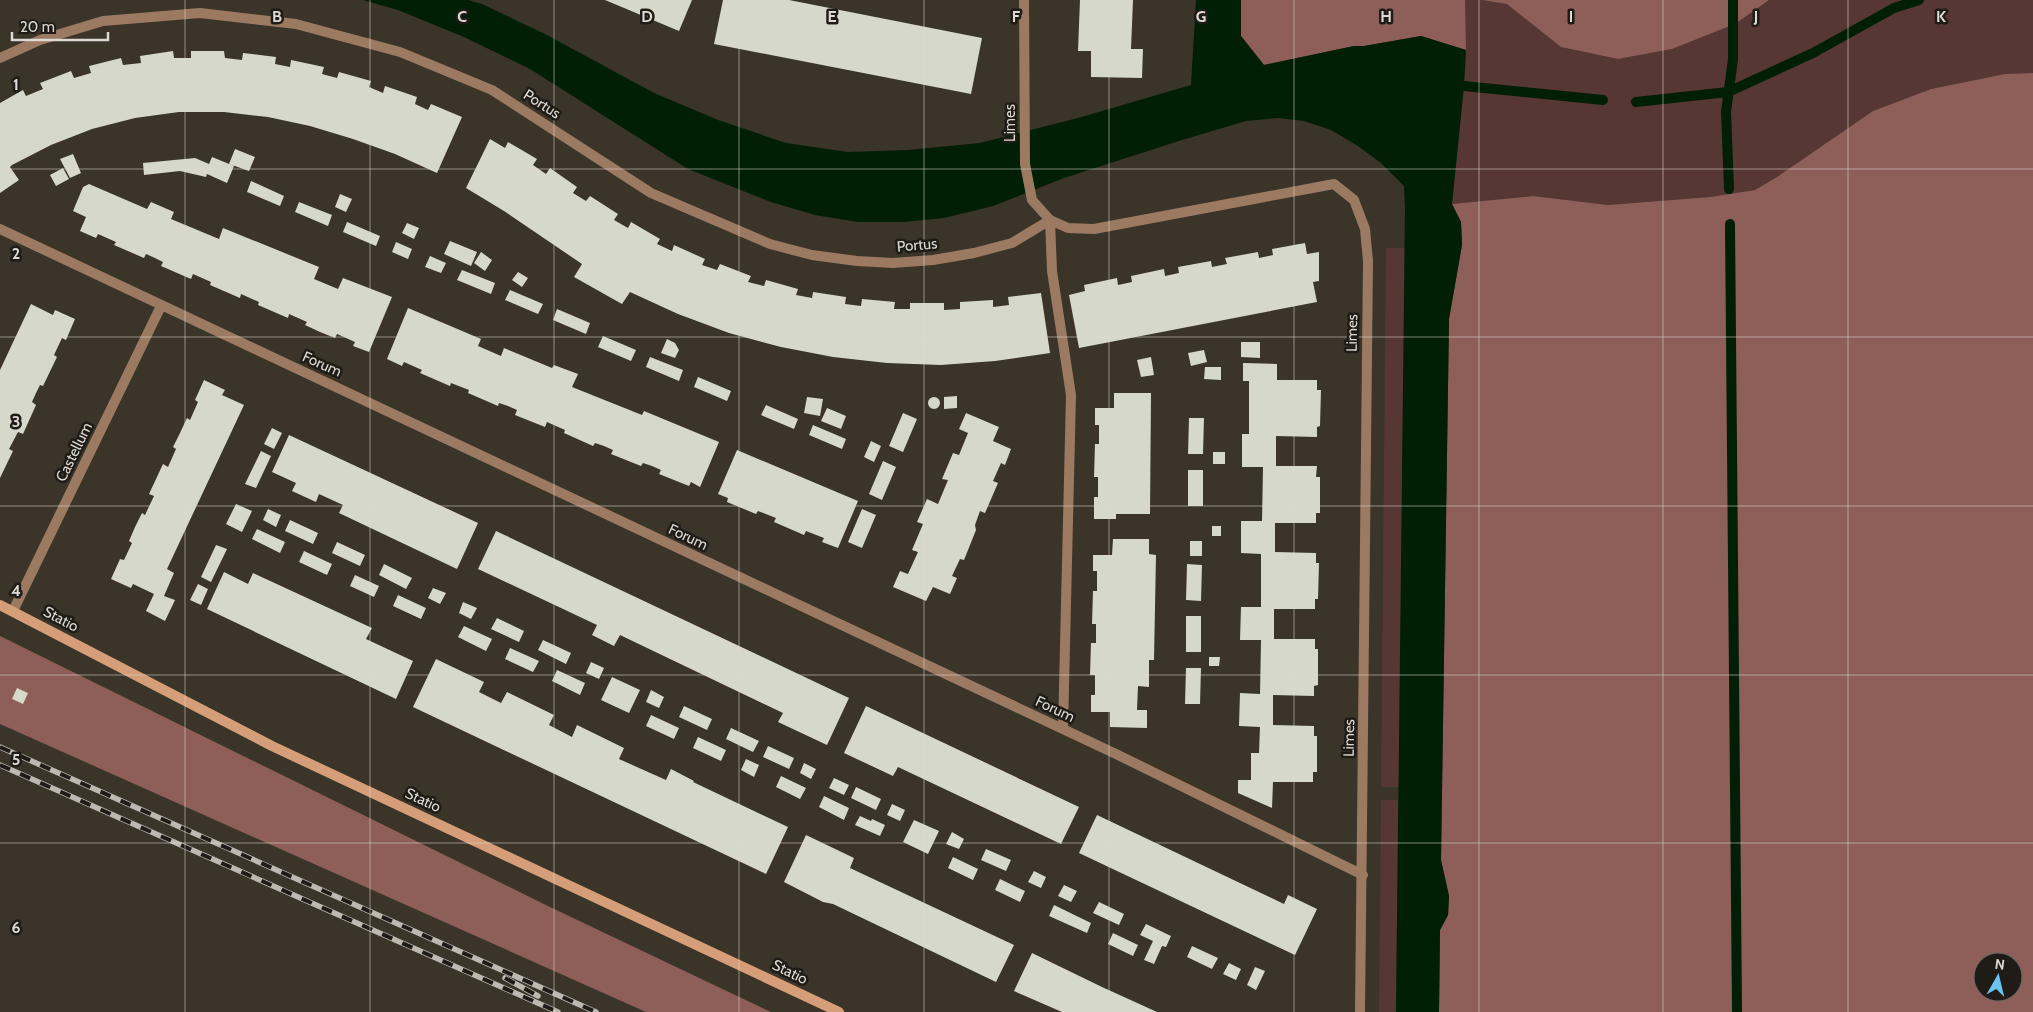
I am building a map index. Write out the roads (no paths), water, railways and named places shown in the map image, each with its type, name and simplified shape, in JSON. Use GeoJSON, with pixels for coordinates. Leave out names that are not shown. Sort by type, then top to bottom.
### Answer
{"type":"FeatureCollection","features":[{"type":"Feature","properties":{"kind":"street","name":"Limes"},"geometry":{"type":"LineString","coordinates":[[1024,0],[1025,164],[1032,200],[1050,220],[1068,228],[1094,229],[1334,184],[1354,200],[1364,229],[1368,261],[1360,1012]]}},
{"type":"Feature","properties":{"kind":"street","name":"Portus"},"geometry":{"type":"LineString","coordinates":[[0,58],[40,40],[103,21],[200,13],[296,24],[400,52],[492,90],[651,193],[770,244],[812,255],[856,261],[893,263],[933,260],[1012,244],[1050,220]]}},
{"type":"Feature","properties":{"kind":"street"},"geometry":{"type":"LineString","coordinates":[[1050,220],[1052,271],[1071,395],[1063,729]]}},
{"type":"Feature","properties":{"kind":"street","name":"Forum"},"geometry":{"type":"LineString","coordinates":[[0,230],[1063,729],[1362,875]]}},
{"type":"Feature","properties":{"kind":"street","name":"Castellum"},"geometry":{"type":"LineString","coordinates":[[13,611],[161,306]]}},
{"type":"Feature","properties":{"kind":"street","name":"Statio"},"geometry":{"type":"LineString","coordinates":[[0,605],[272,746],[839,1012]]}},
{"type":"Feature","properties":{"kind":"waterway"},"geometry":{"type":"LineString","coordinates":[[1729,189],[1726,112],[1733,59],[1733,0]]}},
{"type":"Feature","properties":{"kind":"waterway"},"geometry":{"type":"LineString","coordinates":[[1636,102],[1728,92],[1813,53],[1894,8],[1919,0]]}},
{"type":"Feature","properties":{"kind":"waterway"},"geometry":{"type":"LineString","coordinates":[[1464,86],[1603,100]]}},
{"type":"Feature","properties":{"kind":"waterway"},"geometry":{"type":"LineString","coordinates":[[1730,224],[1737,1012]]}},
{"type":"Feature","properties":{"kind":"railway"},"geometry":{"type":"LineString","coordinates":[[0,747],[596,1012]]}},
{"type":"Feature","properties":{"kind":"railway"},"geometry":{"type":"LineString","coordinates":[[0,765],[558,1012]]}},
{"type":"Feature","properties":{"kind":"railway"},"geometry":{"type":"LineString","coordinates":[[505,978],[538,996]]}}]}
